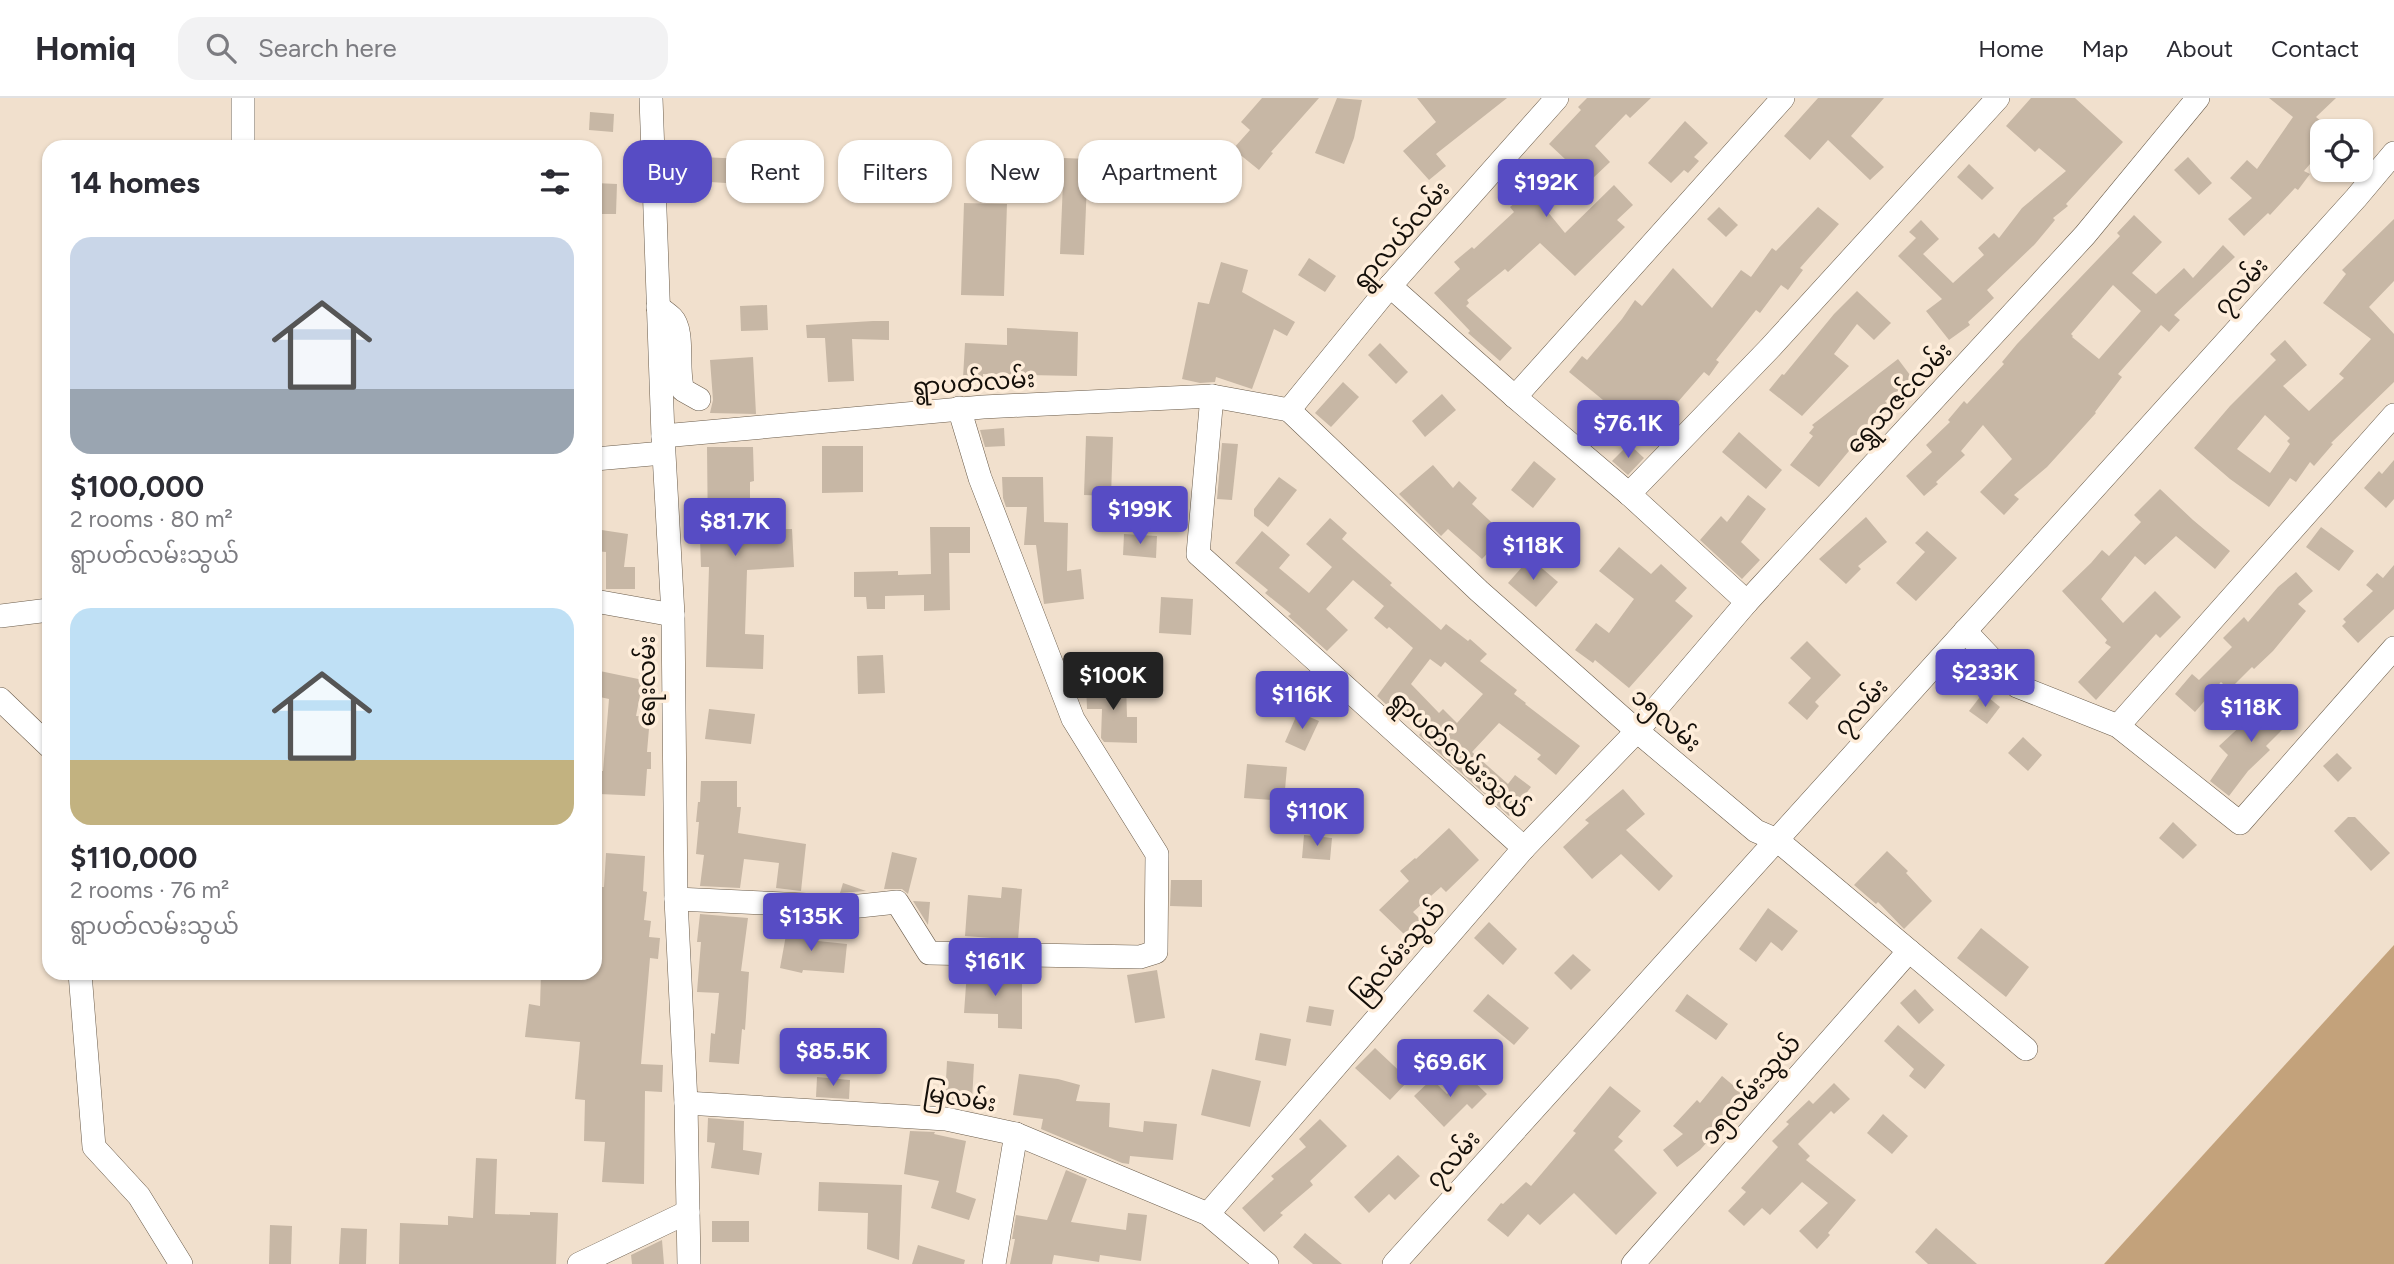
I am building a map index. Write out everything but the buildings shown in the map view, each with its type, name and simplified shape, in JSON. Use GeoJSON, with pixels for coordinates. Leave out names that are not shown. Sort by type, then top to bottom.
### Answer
{"type":"FeatureCollection","features":[{"type":"Feature","properties":{"kind":"street"},"geometry":{"type":"LineString","coordinates":[[243,98],[243,140]]}},
{"type":"Feature","properties":{"kind":"street","name":"ရေးလမ်း"},"geometry":{"type":"LineString","coordinates":[[651,98],[663,444],[673,615],[676,899],[686,1103],[690,1264]]}},
{"type":"Feature","properties":{"kind":"street","name":"ရွာလယ်လမ်း"},"geometry":{"type":"LineString","coordinates":[[1289,410],[1390,286],[1557,98]]}},
{"type":"Feature","properties":{"kind":"street"},"geometry":{"type":"LineString","coordinates":[[1515,397],[1783,98]]}},
{"type":"Feature","properties":{"kind":"street"},"geometry":{"type":"LineString","coordinates":[[1629,494],[1769,349],[1998,98]]}},
{"type":"Feature","properties":{"kind":"street","name":"ရွှေသဇင်လမ်း"},"geometry":{"type":"LineString","coordinates":[[1637,731],[1747,601],[2085,235],[2193,99]]}},
{"type":"Feature","properties":{"kind":"street","name":"၇လမ်း"},"geometry":{"type":"LineString","coordinates":[[1394,1264],[2357,198],[2394,153]]}},
{"type":"Feature","properties":{"kind":"street"},"geometry":{"type":"LineString","coordinates":[[1390,286],[1629,494],[1747,601]]}},
{"type":"Feature","properties":{"kind":"street"},"geometry":{"type":"LineString","coordinates":[[658,307],[674,319],[678,334],[679,379],[683,390],[699,399]]}},
{"type":"Feature","properties":{"kind":"street","name":"ရွာပတ်လမ်း"},"geometry":{"type":"LineString","coordinates":[[602,457],[663,444],[960,408],[1212,396],[1289,410]]}},
{"type":"Feature","properties":{"kind":"street","name":"ရွာပတ်လမ်းသွယ်"},"geometry":{"type":"LineString","coordinates":[[1212,396],[1198,554],[1524,848]]}},
{"type":"Feature","properties":{"kind":"street"},"geometry":{"type":"LineString","coordinates":[[676,899],[850,907],[897,902],[929,953],[1140,957],[1156,952],[1157,854],[1073,719],[980,478],[960,408]]}},
{"type":"Feature","properties":{"kind":"street","name":"၁၅လမ်း"},"geometry":{"type":"LineString","coordinates":[[1289,410],[1479,590],[1637,731],[1756,831],[1777,840],[2026,1049]]}},
{"type":"Feature","properties":{"kind":"street"},"geometry":{"type":"LineString","coordinates":[[2118,726],[2394,415]]}},
{"type":"Feature","properties":{"kind":"street"},"geometry":{"type":"LineString","coordinates":[[674,754],[684,749],[685,616],[680,483]]}},
{"type":"Feature","properties":{"kind":"street"},"geometry":{"type":"LineString","coordinates":[[602,602],[673,615]]}},
{"type":"Feature","properties":{"kind":"street"},"geometry":{"type":"LineString","coordinates":[[0,615],[42,611]]}},
{"type":"Feature","properties":{"kind":"street"},"geometry":{"type":"LineString","coordinates":[[1965,631],[2017,686],[2118,726],[2240,824],[2394,648]]}},
{"type":"Feature","properties":{"kind":"street"},"geometry":{"type":"LineString","coordinates":[[0,699],[42,739]]}},
{"type":"Feature","properties":{"kind":"street","name":"မြလမ်းသွယ်"},"geometry":{"type":"LineString","coordinates":[[1208,1214],[1524,848],[1637,731]]}},
{"type":"Feature","properties":{"kind":"street","name":"၁၅လမ်းသွယ်"},"geometry":{"type":"LineString","coordinates":[[1633,1264],[1909,951]]}},
{"type":"Feature","properties":{"kind":"street"},"geometry":{"type":"LineString","coordinates":[[81,980],[94,1147],[139,1196],[181,1264]]}},
{"type":"Feature","properties":{"kind":"street","name":"မြလမ်း"},"geometry":{"type":"LineString","coordinates":[[686,1103],[946,1119],[1016,1134],[1208,1214],[1267,1264]]}},
{"type":"Feature","properties":{"kind":"street","name":"မြလမ်း"},"geometry":{"type":"LineString","coordinates":[[994,1264],[1016,1134]]}},
{"type":"Feature","properties":{"kind":"street"},"geometry":{"type":"LineString","coordinates":[[579,1264],[688,1212]]}},
{"type":"Feature","properties":{"kind":"shaded area"},"geometry":{"type":"Polygon","coordinates":[[[2394,945],[2394,1264],[2104,1264],[2394,945]]]}}]}
